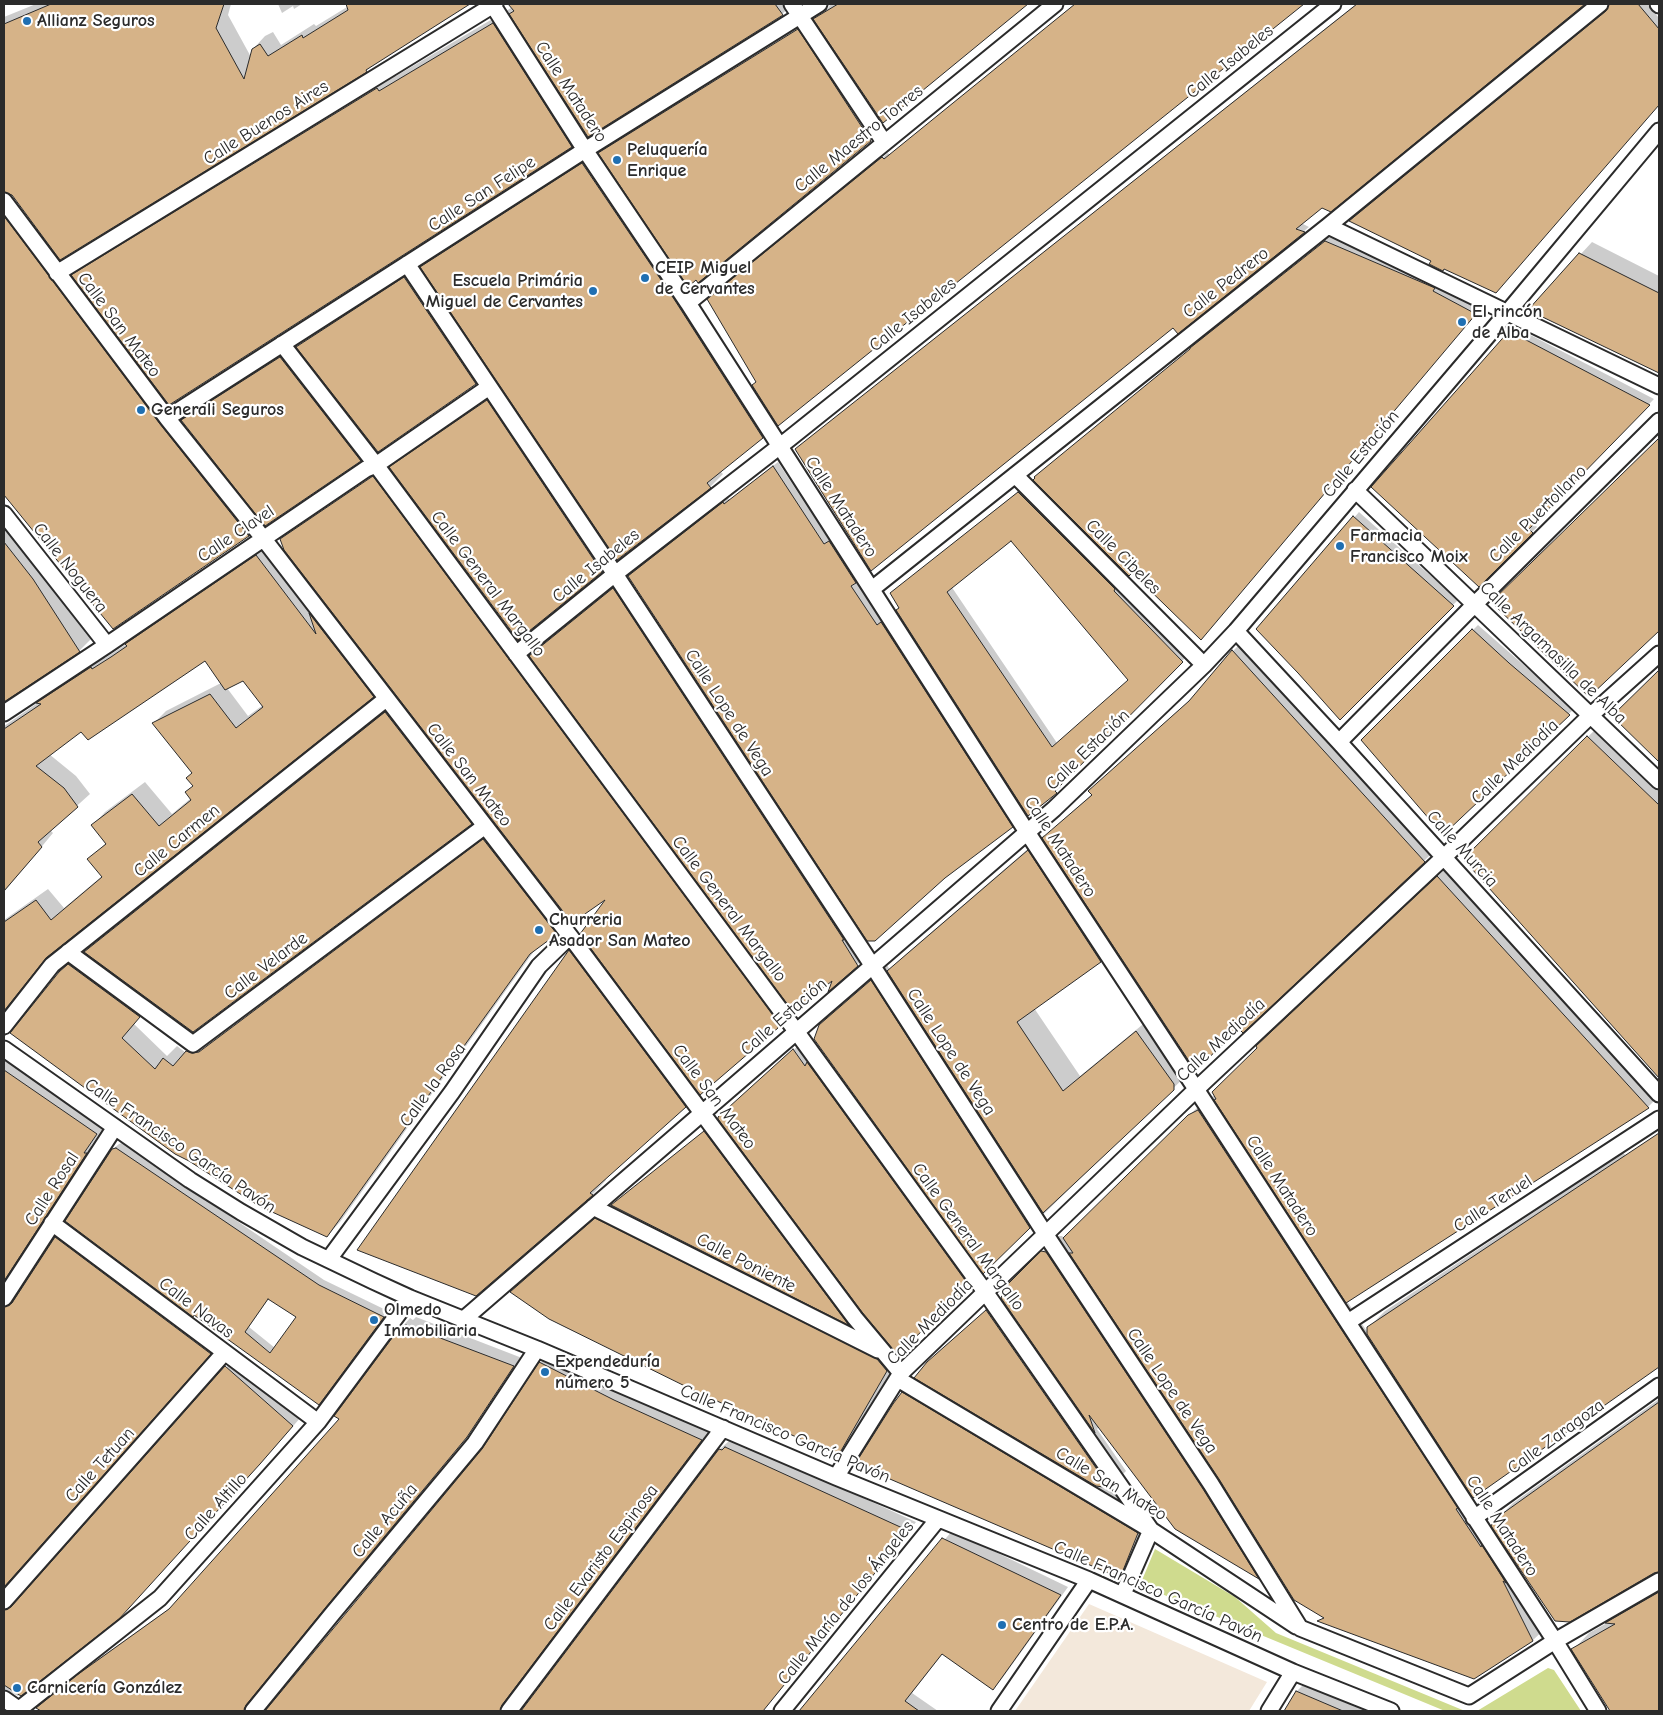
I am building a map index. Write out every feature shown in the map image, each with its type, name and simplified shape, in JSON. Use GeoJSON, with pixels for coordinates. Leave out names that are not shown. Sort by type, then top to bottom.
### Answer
{"type":"FeatureCollection","features":[{"type":"Feature","properties":{"kind":"street","name":"Calle Matadero"},"geometry":{"type":"LineString","coordinates":[[493,4],[585,150],[688,303],[1027,832],[1348,1322],[1555,1641],[1598,1711]]}},
{"type":"Feature","properties":{"kind":"street","name":"Calle Buenos Aires"},"geometry":{"type":"LineString","coordinates":[[57,273],[493,4]]}},
{"type":"Feature","properties":{"kind":"street","name":"Calle San Felipe"},"geometry":{"type":"LineString","coordinates":[[167,418],[585,150],[796,10],[819,4]]}},
{"type":"Feature","properties":{"kind":"street","name":"Calle Maestro Torres"},"geometry":{"type":"LineString","coordinates":[[688,303],[1055,4]]}},
{"type":"Feature","properties":{"kind":"street","name":"Calle Isabeles"},"geometry":{"type":"LineString","coordinates":[[516,654],[1332,4]]}},
{"type":"Feature","properties":{"kind":"street","name":"Calle Pedrero"},"geometry":{"type":"LineString","coordinates":[[872,589],[1328,226],[1600,4]]}},
{"type":"Feature","properties":{"kind":"street"},"geometry":{"type":"LineString","coordinates":[[796,10],[884,142]]}},
{"type":"Feature","properties":{"kind":"street","name":"Calle Estación"},"geometry":{"type":"LineString","coordinates":[[464,1319],[1027,832],[1204,665],[1236,631],[1507,313],[1659,130]]}},
{"type":"Feature","properties":{"kind":"street","name":"Calle San Mateo"},"geometry":{"type":"LineString","coordinates":[[4,201],[167,418],[263,538],[570,936],[900,1376],[1151,1530],[1300,1628]]}},
{"type":"Feature","properties":{"kind":"street"},"geometry":{"type":"LineString","coordinates":[[1328,226],[1659,386]]}},
{"type":"Feature","properties":{"kind":"street","name":"Calle Lope de Vega"},"geometry":{"type":"LineString","coordinates":[[408,264],[615,574],[872,965],[1046,1235],[1211,1484],[1300,1628]]}},
{"type":"Feature","properties":{"kind":"street","name":"Calle General Margallo"},"geometry":{"type":"LineString","coordinates":[[282,344],[376,465],[796,1032],[986,1293],[1151,1530]]}},
{"type":"Feature","properties":{"kind":"street","name":"Calle Clavel"},"geometry":{"type":"LineString","coordinates":[[4,713],[108,645],[366,469],[376,465],[489,387]]}},
{"type":"Feature","properties":{"kind":"street","name":"Calle Puertollano"},"geometry":{"type":"LineString","coordinates":[[1339,742],[1659,421]]}},
{"type":"Feature","properties":{"kind":"street","name":"Calle Cibeles"},"geometry":{"type":"LineString","coordinates":[[1015,475],[1204,665]]}},
{"type":"Feature","properties":{"kind":"street","name":"Calle Argamasilla de Alba"},"geometry":{"type":"LineString","coordinates":[[1355,490],[1659,781]]}},
{"type":"Feature","properties":{"kind":"street","name":"Calle Noguera"},"geometry":{"type":"LineString","coordinates":[[4,514],[108,645]]}},
{"type":"Feature","properties":{"kind":"street","name":"Calle Murcia"},"geometry":{"type":"LineString","coordinates":[[1236,631],[1659,1094]]}},
{"type":"Feature","properties":{"kind":"street","name":"Calle Mediodía"},"geometry":{"type":"LineString","coordinates":[[836,1477],[900,1376],[1196,1089],[1659,654]]}},
{"type":"Feature","properties":{"kind":"street","name":"Calle Carmen"},"geometry":{"type":"LineString","coordinates":[[4,1026],[52,965],[386,699]]}},
{"type":"Feature","properties":{"kind":"street","name":"Calle Velarde"},"geometry":{"type":"LineString","coordinates":[[68,952],[193,1044],[485,826]]}},
{"type":"Feature","properties":{"kind":"street","name":"Calle la Rosa"},"geometry":{"type":"LineString","coordinates":[[329,1259],[452,1092],[539,966],[570,936]]}},
{"type":"Feature","properties":{"kind":"street","name":"Calle Francisco García Pavón"},"geometry":{"type":"LineString","coordinates":[[4,1049],[190,1180],[302,1247],[410,1298],[537,1348],[836,1477],[1124,1594],[1293,1672],[1391,1711]]}},
{"type":"Feature","properties":{"kind":"street","name":"Calle Teruel"},"geometry":{"type":"LineString","coordinates":[[1348,1322],[1659,1119]]}},
{"type":"Feature","properties":{"kind":"street","name":"Calle Rosal"},"geometry":{"type":"LineString","coordinates":[[4,1298],[115,1127]]}},
{"type":"Feature","properties":{"kind":"street","name":"Calle Poniente"},"geometry":{"type":"LineString","coordinates":[[593,1207],[883,1352]]}},
{"type":"Feature","properties":{"kind":"street","name":"Calle Navas"},"geometry":{"type":"LineString","coordinates":[[52,1223],[224,1354],[318,1422]]}},
{"type":"Feature","properties":{"kind":"street","name":"Calle Altillo"},"geometry":{"type":"LineString","coordinates":[[19,1711],[160,1598],[318,1422],[410,1298]]}},
{"type":"Feature","properties":{"kind":"street","name":"Calle Acuña"},"geometry":{"type":"LineString","coordinates":[[253,1711],[332,1613],[475,1443],[537,1348]]}},
{"type":"Feature","properties":{"kind":"street","name":"Calle Tetuan"},"geometry":{"type":"LineString","coordinates":[[4,1602],[224,1354]]}},
{"type":"Feature","properties":{"kind":"street","name":"Calle Zaragoza"},"geometry":{"type":"LineString","coordinates":[[1474,1518],[1659,1386]]}},
{"type":"Feature","properties":{"kind":"street","name":"Calle Evaristo Espinosa"},"geometry":{"type":"LineString","coordinates":[[509,1711],[724,1428]]}},
{"type":"Feature","properties":{"kind":"street","name":"Calle María de los Ángeles"},"geometry":{"type":"LineString","coordinates":[[782,1711],[938,1519]]}},
{"type":"Feature","properties":{"kind":"street"},"geometry":{"type":"LineString","coordinates":[[1124,1594],[1151,1530]]}},
{"type":"Feature","properties":{"kind":"street"},"geometry":{"type":"LineString","coordinates":[[999,1711],[1089,1580]]}},
{"type":"Feature","properties":{"kind":"street"},"geometry":{"type":"LineString","coordinates":[[1300,1628],[1469,1696],[1555,1641],[1659,1581]]}},
{"type":"Feature","properties":{"kind":"street"},"geometry":{"type":"LineString","coordinates":[[1270,1711],[1293,1672]]}},
{"type":"Feature","properties":{"kind":"street"},"geometry":{"type":"LineString","coordinates":[[4,1700],[19,1711]]}},
{"type":"Feature","properties":{"kind":"shaded area"},"geometry":{"type":"Polygon","coordinates":[[[1089,1604],[1267,1682],[1249,1711],[1015,1711],[1089,1604]]]}},
{"type":"Feature","properties":{"kind":"green space"},"geometry":{"type":"Polygon","coordinates":[[[1155,1549],[1235,1597],[1276,1633],[1465,1711],[1445,1711],[1140,1585],[1155,1549]]]}},
{"type":"Feature","properties":{"kind":"green space"},"geometry":{"type":"Polygon","coordinates":[[[1548,1668],[1554,1670],[1581,1711],[1477,1711],[1548,1668]]]}},
{"type":"Feature","properties":{"kind":"building"},"geometry":{"type":"Polygon","coordinates":[[[51,4],[224,4],[216,28],[244,79],[252,49],[260,44],[268,56],[302,35],[303,38],[348,10],[346,4],[470,4],[366,70],[367,72],[60,260],[12,195],[4,192],[4,24],[51,4]]]}},
{"type":"Feature","properties":{"kind":"building"},"geometry":{"type":"Polygon","coordinates":[[[508,4],[775,4],[783,15],[588,137],[509,14],[514,11],[508,4]]]}},
{"type":"Feature","properties":{"kind":"building"},"geometry":{"type":"Polygon","coordinates":[[[838,4],[1028,4],[883,123],[813,19],[838,4]]]}},
{"type":"Feature","properties":{"kind":"building"},"geometry":{"type":"Polygon","coordinates":[[[1075,4],[1304,4],[778,426],[752,385],[756,382],[707,299],[1075,4]]]}},
{"type":"Feature","properties":{"kind":"building"},"geometry":{"type":"Polygon","coordinates":[[[1357,4],[1585,4],[1331,212],[1322,208],[1296,229],[1305,232],[1178,334],[1173,328],[871,571],[795,449],[1357,4]]]}},
{"type":"Feature","properties":{"kind":"building"},"geometry":{"type":"Polygon","coordinates":[[[1609,4],[1638,4],[1659,29],[1659,105],[1496,293],[1444,269],[1443,271],[1429,264],[1431,261],[1349,221],[1606,11],[1609,4]]]}},
{"type":"Feature","properties":{"kind":"building"},"geometry":{"type":"Polygon","coordinates":[[[493,23],[572,147],[169,405],[71,275],[377,88],[379,91],[493,23]]]}},
{"type":"Feature","properties":{"kind":"building"},"geometry":{"type":"Polygon","coordinates":[[[798,29],[871,141],[698,283],[696,280],[688,287],[598,153],[798,29]]]}},
{"type":"Feature","properties":{"kind":"building"},"geometry":{"type":"Polygon","coordinates":[[[582,163],[674,299],[763,438],[707,483],[711,488],[617,560],[420,267],[582,163]]]}},
{"type":"Feature","properties":{"kind":"building"},"geometry":{"type":"Polygon","coordinates":[[[4,216],[160,424],[249,536],[113,629],[4,495],[4,216]]]}},
{"type":"Feature","properties":{"kind":"building"},"geometry":{"type":"Polygon","coordinates":[[[1325,241],[1435,288],[1433,291],[1476,314],[1201,640],[1132,573],[1129,576],[1033,480],[1034,477],[1190,348],[1325,241]]]}},
{"type":"Feature","properties":{"kind":"building"},"geometry":{"type":"Polygon","coordinates":[[[1579,253],[1659,293],[1659,373],[1528,310],[1579,253]]]}},
{"type":"Feature","properties":{"kind":"building"},"geometry":{"type":"Polygon","coordinates":[[[404,277],[476,384],[378,452],[296,347],[404,277]]]}},
{"type":"Feature","properties":{"kind":"building"},"geometry":{"type":"Polygon","coordinates":[[[1509,331],[1650,405],[1529,529],[1533,533],[1479,587],[1371,487],[1509,331]]]}},
{"type":"Feature","properties":{"kind":"building"},"geometry":{"type":"Polygon","coordinates":[[[280,357],[361,461],[265,526],[181,420],[280,357]]]}},
{"type":"Feature","properties":{"kind":"building"},"geometry":{"type":"Polygon","coordinates":[[[487,400],[602,572],[518,640],[389,467],[487,400]]]}},
{"type":"Feature","properties":{"kind":"building"},"geometry":{"type":"Polygon","coordinates":[[[1659,438],[1659,631],[1589,697],[1491,602],[1659,438]]]}},
{"type":"Feature","properties":{"kind":"building"},"geometry":{"type":"Polygon","coordinates":[[[773,466],[824,544],[829,541],[856,583],[851,586],[877,625],[881,622],[1013,827],[945,878],[875,941],[867,941],[628,576],[723,502],[724,504],[773,466]]]}},
{"type":"Feature","properties":{"kind":"building"},"geometry":{"type":"Polygon","coordinates":[[[373,476],[779,1023],[778,1028],[700,1095],[580,934],[605,900],[572,923],[284,550],[280,539],[373,476]]]}},
{"type":"Feature","properties":{"kind":"building"},"geometry":{"type":"Polygon","coordinates":[[[1018,492],[1115,589],[1114,591],[1183,662],[1055,791],[1057,793],[1028,816],[896,610],[899,608],[890,593],[1018,492]],[[1011,541],[947,592],[1052,747],[1128,680],[1011,541]]]}},
{"type":"Feature","properties":{"kind":"building"},"geometry":{"type":"Polygon","coordinates":[[[1353,516],[1454,606],[1340,720],[1256,629],[1353,516]]]}},
{"type":"Feature","properties":{"kind":"building"},"geometry":{"type":"Polygon","coordinates":[[[4,542],[33,579],[80,652],[4,702],[4,542]]]}},
{"type":"Feature","properties":{"kind":"building"},"geometry":{"type":"Polygon","coordinates":[[[256,555],[316,634],[309,613],[374,697],[46,958],[4,1011],[4,922],[36,900],[51,920],[102,877],[87,859],[106,844],[91,825],[132,794],[159,826],[191,800],[185,792],[193,786],[186,778],[192,773],[152,723],[210,694],[236,728],[263,707],[243,681],[225,690],[205,661],[88,740],[81,732],[36,766],[64,788],[78,807],[38,842],[42,847],[4,891],[4,729],[41,704],[36,703],[91,667],[92,669],[111,657],[127,646],[125,644],[256,555]]]}},
{"type":"Feature","properties":{"kind":"building"},"geometry":{"type":"Polygon","coordinates":[[[613,588],[844,940],[842,940],[858,966],[828,992],[832,981],[793,1012],[529,656],[613,588]]]}},
{"type":"Feature","properties":{"kind":"building"},"geometry":{"type":"Polygon","coordinates":[[[1472,629],[1570,715],[1443,835],[1361,740],[1472,629]]]}},
{"type":"Feature","properties":{"kind":"building"},"geometry":{"type":"Polygon","coordinates":[[[1232,650],[1425,862],[1243,1033],[1239,1029],[1199,1067],[1193,1067],[1042,838],[1092,795],[1088,791],[1189,701],[1232,650]]]}},
{"type":"Feature","properties":{"kind":"building"},"geometry":{"type":"Polygon","coordinates":[[[1659,670],[1659,762],[1612,716],[1659,670]]]}},
{"type":"Feature","properties":{"kind":"building"},"geometry":{"type":"Polygon","coordinates":[[[385,712],[472,824],[193,1032],[84,952],[385,712]]]}},
{"type":"Feature","properties":{"kind":"building"},"geometry":{"type":"Polygon","coordinates":[[[1587,736],[1659,805],[1659,1078],[1463,859],[1587,736]]]}},
{"type":"Feature","properties":{"kind":"building"},"geometry":{"type":"Polygon","coordinates":[[[483,839],[557,934],[530,954],[327,1237],[259,1206],[175,1154],[10,1033],[59,972],[68,964],[140,1017],[122,1038],[155,1069],[163,1058],[173,1066],[186,1051],[192,1053],[199,1052],[483,839]]]}},
{"type":"Feature","properties":{"kind":"building"},"geometry":{"type":"Polygon","coordinates":[[[1028,850],[1101,962],[1017,1022],[1063,1091],[1136,1031],[1174,1084],[1174,1090],[1043,1213],[887,971],[1028,850]]]}},
{"type":"Feature","properties":{"kind":"building"},"geometry":{"type":"Polygon","coordinates":[[[1437,876],[1649,1108],[1346,1303],[1214,1100],[1216,1099],[1212,1092],[1257,1048],[1256,1046],[1437,876]]]}},
{"type":"Feature","properties":{"kind":"building"},"geometry":{"type":"Polygon","coordinates":[[[569,950],[686,1107],[590,1193],[593,1195],[476,1296],[357,1250],[569,950]]]}},
{"type":"Feature","properties":{"kind":"building"},"geometry":{"type":"Polygon","coordinates":[[[871,980],[1030,1228],[983,1274],[814,1039],[819,1025],[871,980]]]}},
{"type":"Feature","properties":{"kind":"building"},"geometry":{"type":"Polygon","coordinates":[[[793,1049],[805,1066],[807,1062],[970,1287],[897,1354],[862,1312],[718,1119],[793,1049]]]}},
{"type":"Feature","properties":{"kind":"building"},"geometry":{"type":"Polygon","coordinates":[[[4,1070],[97,1134],[84,1153],[87,1153],[4,1281],[4,1070]]]}},
{"type":"Feature","properties":{"kind":"building"},"geometry":{"type":"Polygon","coordinates":[[[1198,1110],[1458,1508],[1456,1509],[1506,1583],[1503,1581],[1533,1641],[1474,1679],[1317,1621],[1324,1618],[1294,1600],[1219,1479],[1069,1253],[1073,1253],[1063,1238],[1188,1115],[1198,1110]]]}},
{"type":"Feature","properties":{"kind":"building"},"geometry":{"type":"Polygon","coordinates":[[[704,1131],[848,1324],[848,1325],[611,1205],[704,1131]]]}},
{"type":"Feature","properties":{"kind":"building"},"geometry":{"type":"Polygon","coordinates":[[[1659,1133],[1659,1367],[1473,1498],[1367,1334],[1367,1327],[1659,1133]]]}},
{"type":"Feature","properties":{"kind":"building"},"geometry":{"type":"Polygon","coordinates":[[[116,1148],[319,1285],[384,1317],[319,1405],[194,1315],[193,1317],[65,1221],[112,1149],[116,1148]],[[268,1299],[245,1332],[270,1353],[296,1317],[268,1299]]]}},
{"type":"Feature","properties":{"kind":"building"},"geometry":{"type":"Polygon","coordinates":[[[595,1218],[877,1359],[887,1371],[838,1456],[695,1391],[549,1319],[510,1292],[595,1218]]]}},
{"type":"Feature","properties":{"kind":"building"},"geometry":{"type":"Polygon","coordinates":[[[55,1237],[211,1354],[4,1587],[4,1307],[12,1303],[55,1237]]]}},
{"type":"Feature","properties":{"kind":"building"},"geometry":{"type":"Polygon","coordinates":[[[1041,1251],[1046,1252],[1203,1489],[1259,1579],[1175,1529],[1089,1415],[1095,1433],[1001,1298],[1006,1286],[1041,1251]]]}},
{"type":"Feature","properties":{"kind":"building"},"geometry":{"type":"Polygon","coordinates":[[[986,1310],[1110,1488],[1096,1486],[914,1378],[927,1362],[986,1310]]]}},
{"type":"Feature","properties":{"kind":"building"},"geometry":{"type":"Polygon","coordinates":[[[406,1325],[514,1366],[467,1437],[246,1705],[244,1711],[41,1711],[36,1708],[77,1675],[169,1609],[339,1419],[334,1416],[401,1326],[404,1328],[406,1325]]]}},
{"type":"Feature","properties":{"kind":"building"},"geometry":{"type":"Polygon","coordinates":[[[539,1362],[614,1400],[702,1440],[502,1705],[500,1711],[265,1711],[482,1449],[539,1362]]]}},
{"type":"Feature","properties":{"kind":"building"},"geometry":{"type":"Polygon","coordinates":[[[225,1366],[293,1426],[119,1619],[21,1696],[4,1685],[4,1610],[11,1607],[225,1366]]]}},
{"type":"Feature","properties":{"kind":"building"},"geometry":{"type":"Polygon","coordinates":[[[902,1392],[1138,1533],[1120,1578],[855,1464],[902,1392]]]}},
{"type":"Feature","properties":{"kind":"building"},"geometry":{"type":"Polygon","coordinates":[[[1659,1402],[1659,1572],[1654,1573],[1570,1622],[1555,1621],[1491,1526],[1495,1519],[1659,1402]]]}},
{"type":"Feature","properties":{"kind":"building"},"geometry":{"type":"Polygon","coordinates":[[[725,1447],[909,1531],[763,1711],[521,1711],[719,1449],[722,1450],[725,1447]]]}},
{"type":"Feature","properties":{"kind":"building"},"geometry":{"type":"Polygon","coordinates":[[[942,1538],[1061,1595],[993,1690],[942,1654],[905,1701],[919,1711],[799,1711],[942,1538]]]}},
{"type":"Feature","properties":{"kind":"building"},"geometry":{"type":"Polygon","coordinates":[[[1659,1592],[1659,1711],[1610,1711],[1571,1649],[1615,1624],[1605,1623],[1659,1592]]]}},
{"type":"Feature","properties":{"kind":"building"},"geometry":{"type":"Polygon","coordinates":[[[1296,1691],[1343,1711],[1284,1711],[1296,1691]]]}},
{"type":"Feature","properties":{"kind":"place","name":"Allianz Seguros"},"geometry":{"type":"Point","coordinates":[27,21]}},
{"type":"Feature","properties":{"kind":"place","name":"Peluquería Enrique"},"geometry":{"type":"Point","coordinates":[617,160]}},
{"type":"Feature","properties":{"kind":"place","name":"CEIP Miguel de Cervantes"},"geometry":{"type":"Point","coordinates":[645,278]}},
{"type":"Feature","properties":{"kind":"place","name":"Escuela Primária Miguel de Cervantes"},"geometry":{"type":"Point","coordinates":[593,291]}},
{"type":"Feature","properties":{"kind":"place","name":"El rincón de Alba"},"geometry":{"type":"Point","coordinates":[1462,322]}},
{"type":"Feature","properties":{"kind":"place","name":"Generali Seguros"},"geometry":{"type":"Point","coordinates":[141,410]}},
{"type":"Feature","properties":{"kind":"place","name":"Farmacia Francisco Moix"},"geometry":{"type":"Point","coordinates":[1340,546]}},
{"type":"Feature","properties":{"kind":"place","name":"Churreria Asador San Mateo"},"geometry":{"type":"Point","coordinates":[539,930]}},
{"type":"Feature","properties":{"kind":"place","name":"Olmedo Inmobiliaria"},"geometry":{"type":"Point","coordinates":[374,1320]}},
{"type":"Feature","properties":{"kind":"place","name":"Expendeduría número 5"},"geometry":{"type":"Point","coordinates":[545,1372]}},
{"type":"Feature","properties":{"kind":"place","name":"Centro de E.P.A."},"geometry":{"type":"Point","coordinates":[1002,1625]}},
{"type":"Feature","properties":{"kind":"place","name":"Carnicería González"},"geometry":{"type":"Point","coordinates":[17,1688]}}]}
